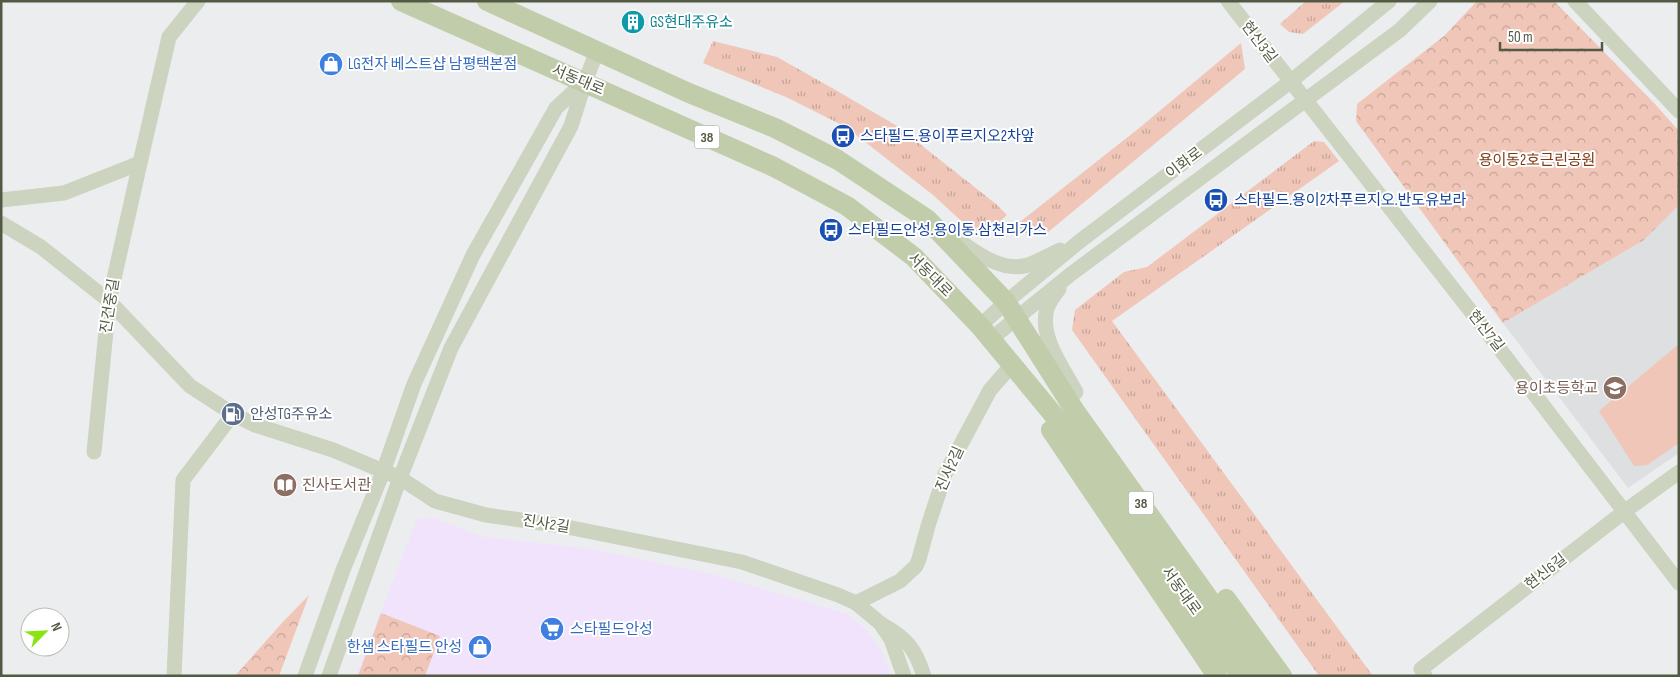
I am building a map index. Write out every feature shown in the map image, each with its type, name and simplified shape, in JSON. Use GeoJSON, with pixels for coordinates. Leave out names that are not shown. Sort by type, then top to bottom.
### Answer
{"type":"FeatureCollection","features":[{"type":"Feature","properties":{"kind":"main road","name":"서동대로"},"geometry":{"type":"LineString","coordinates":[[401,1],[774,167],[847,206],[914,258],[985,332],[1081,448],[1241,676]]}},
{"type":"Feature","properties":{"kind":"main road","name":"서동대로"},"geometry":{"type":"LineString","coordinates":[[487,1],[689,93],[783,132],[838,160],[927,219],[1015,315],[1075,411],[1264,676]]}},
{"type":"Feature","properties":{"kind":"main road"},"geometry":{"type":"LineString","coordinates":[[1015,315],[1076,392],[1282,676]]}},
{"type":"Feature","properties":{"kind":"main road"},"geometry":{"type":"LineString","coordinates":[[985,332],[1217,676]]}},
{"type":"Feature","properties":{"kind":"street","name":"진건중길"},"geometry":{"type":"LineString","coordinates":[[94,452],[109,301],[169,37],[198,1]]}},
{"type":"Feature","properties":{"kind":"street","name":"현신3길"},"geometry":{"type":"LineString","coordinates":[[1228,1],[1290,82]]}},
{"type":"Feature","properties":{"kind":"street","name":"이화로"},"geometry":{"type":"LineString","coordinates":[[1015,315],[1080,242],[1290,82],[1389,1]]}},
{"type":"Feature","properties":{"kind":"street"},"geometry":{"type":"LineString","coordinates":[[985,332],[1015,315],[1400,30],[1430,1]]}},
{"type":"Feature","properties":{"kind":"street"},"geometry":{"type":"LineString","coordinates":[[1575,1],[1679,111]]}},
{"type":"Feature","properties":{"kind":"street"},"geometry":{"type":"LineString","coordinates":[[329,676],[400,478],[451,348],[572,126],[585,82],[598,51]]}},
{"type":"Feature","properties":{"kind":"street"},"geometry":{"type":"LineString","coordinates":[[305,676],[343,570],[383,472],[414,384],[473,255],[556,108],[585,82]]}},
{"type":"Feature","properties":{"kind":"street","name":"현신7길"},"geometry":{"type":"LineString","coordinates":[[1290,82],[1480,322],[1679,583]]}},
{"type":"Feature","properties":{"kind":"street"},"geometry":{"type":"LineString","coordinates":[[1,200],[64,193],[140,163]]}},
{"type":"Feature","properties":{"kind":"street"},"geometry":{"type":"LineString","coordinates":[[927,219],[975,251],[1005,266],[1018,267],[1028,265],[1080,242]]}},
{"type":"Feature","properties":{"kind":"street","name":"진사2길"},"geometry":{"type":"LineString","coordinates":[[1,224],[42,247],[109,301],[190,386],[233,414],[255,425],[333,450],[400,478],[436,501],[486,516],[562,526],[742,562],[838,594],[856,603],[900,581],[916,566],[945,474],[990,390],[1010,367]]}},
{"type":"Feature","properties":{"kind":"street"},"geometry":{"type":"LineString","coordinates":[[1071,274],[1052,298],[1046,311],[1045,327],[1052,346],[1076,392]]}},
{"type":"Feature","properties":{"kind":"street"},"geometry":{"type":"LineString","coordinates":[[174,676],[182,480],[233,414]]}},
{"type":"Feature","properties":{"kind":"street","name":"현신6길"},"geometry":{"type":"LineString","coordinates":[[1425,676],[1421,669],[1624,511],[1679,472]]}},
{"type":"Feature","properties":{"kind":"street"},"geometry":{"type":"LineString","coordinates":[[856,603],[880,623],[908,642],[916,653],[924,676]]}},
{"type":"Feature","properties":{"kind":"street"},"geometry":{"type":"LineString","coordinates":[[880,623],[891,639],[904,676]]}},
{"type":"Feature","properties":{"kind":"shaded area","name":"용이초등학교"},"geometry":{"type":"Polygon","coordinates":[[[1679,205],[1679,453],[1628,488],[1503,323],[1644,240],[1679,205]]]}},
{"type":"Feature","properties":{"kind":"shaded area"},"geometry":{"type":"Polygon","coordinates":[[[434,518],[484,537],[592,549],[716,575],[847,614],[866,629],[881,650],[891,676],[356,676],[417,519],[434,518]]]}},
{"type":"Feature","properties":{"kind":"green space"},"geometry":{"type":"Polygon","coordinates":[[[1306,1],[1345,1],[1303,34],[1289,32],[1280,24],[1306,1]]]}},
{"type":"Feature","properties":{"kind":"green space","name":"용이동2호근린공원"},"geometry":{"type":"Polygon","coordinates":[[[1477,1],[1554,1],[1679,131],[1679,205],[1644,240],[1503,323],[1356,121],[1357,104],[1444,36],[1477,1]]]}},
{"type":"Feature","properties":{"kind":"green space"},"geometry":{"type":"Polygon","coordinates":[[[713,41],[777,57],[897,126],[996,204],[1007,215],[981,239],[933,195],[846,127],[786,97],[703,63],[713,41]]]}},
{"type":"Feature","properties":{"kind":"green space"},"geometry":{"type":"Polygon","coordinates":[[[1241,43],[1245,69],[1047,233],[1028,234],[1016,225],[1138,129],[1241,43]]]}},
{"type":"Feature","properties":{"kind":"green space"},"geometry":{"type":"Polygon","coordinates":[[[1314,141],[1324,142],[1339,161],[1112,321],[1373,676],[1319,676],[1072,330],[1075,310],[1124,272],[1147,267],[1314,141]]]}},
{"type":"Feature","properties":{"kind":"green space"},"geometry":{"type":"Polygon","coordinates":[[[1679,344],[1679,443],[1647,465],[1634,466],[1599,411],[1679,344]]]}},
{"type":"Feature","properties":{"kind":"green space"},"geometry":{"type":"Polygon","coordinates":[[[309,595],[279,676],[235,676],[281,624],[309,595]]]}},
{"type":"Feature","properties":{"kind":"green space"},"geometry":{"type":"Polygon","coordinates":[[[381,613],[440,636],[425,676],[358,676],[381,613]]]}},
{"type":"Feature","properties":{"kind":"place","name":"GS현대주유소"},"geometry":{"type":"Point","coordinates":[633,22]}},
{"type":"Feature","properties":{"kind":"place","name":"LG전자 베스트샵 남평택본점"},"geometry":{"type":"Point","coordinates":[331,64]}},
{"type":"Feature","properties":{"kind":"place","name":"스타필드.용이푸르지오2차앞"},"geometry":{"type":"Point","coordinates":[843,136]}},
{"type":"Feature","properties":{"kind":"place","name":"스타필드.용이2차푸르지오.반도유보라"},"geometry":{"type":"Point","coordinates":[1216,200]}},
{"type":"Feature","properties":{"kind":"place","name":"스타필드안성.용이동.삼천리가스"},"geometry":{"type":"Point","coordinates":[831,230]}},
{"type":"Feature","properties":{"kind":"place","name":"용이초등학교"},"geometry":{"type":"Point","coordinates":[1615,388]}},
{"type":"Feature","properties":{"kind":"place","name":"안성TG주유소"},"geometry":{"type":"Point","coordinates":[233,414]}},
{"type":"Feature","properties":{"kind":"place","name":"진사도서관"},"geometry":{"type":"Point","coordinates":[285,485]}},
{"type":"Feature","properties":{"kind":"place","name":"스타필드안성"},"geometry":{"type":"Point","coordinates":[552,629]}},
{"type":"Feature","properties":{"kind":"place","name":"한샘 스타필드 안성"},"geometry":{"type":"Point","coordinates":[480,647]}}]}
